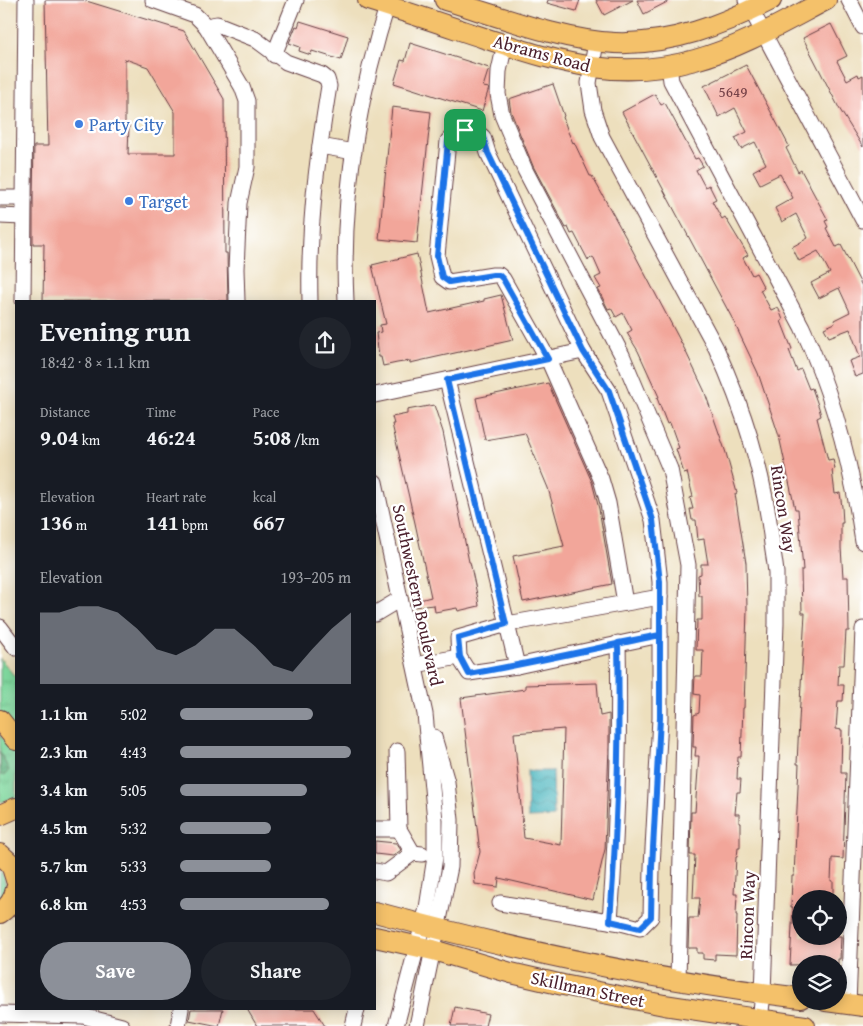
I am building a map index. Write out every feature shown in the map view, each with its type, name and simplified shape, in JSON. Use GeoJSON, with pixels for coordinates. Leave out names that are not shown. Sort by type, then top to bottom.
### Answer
{"type":"FeatureCollection","features":[{"type":"Feature","properties":{"kind":"main road","name":"Abrams Road"},"geometry":{"type":"LineString","coordinates":[[445,0],[551,32],[596,42],[638,43],[676,38],[716,25],[748,5],[771,0]]}},
{"type":"Feature","properties":{"kind":"main road","name":"Abrams Road"},"geometry":{"type":"LineString","coordinates":[[382,2],[565,63],[592,67],[644,69],[674,65],[724,50],[826,0]]}},
{"type":"Feature","properties":{"kind":"main road"},"geometry":{"type":"LineString","coordinates":[[674,65],[676,38]]}},
{"type":"Feature","properties":{"kind":"main road"},"geometry":{"type":"LineString","coordinates":[[0,720],[15,739]]}},
{"type":"Feature","properties":{"kind":"main road"},"geometry":{"type":"LineString","coordinates":[[0,815],[15,808]]}},
{"type":"Feature","properties":{"kind":"main road"},"geometry":{"type":"LineString","coordinates":[[0,822],[15,826]]}},
{"type":"Feature","properties":{"kind":"main road"},"geometry":{"type":"LineString","coordinates":[[0,849],[15,853]]}},
{"type":"Feature","properties":{"kind":"main road"},"geometry":{"type":"LineString","coordinates":[[0,854],[11,864],[15,877]]}},
{"type":"Feature","properties":{"kind":"main road"},"geometry":{"type":"LineString","coordinates":[[0,913],[6,909],[15,894]]}},
{"type":"Feature","properties":{"kind":"main road"},"geometry":{"type":"LineString","coordinates":[[0,917],[15,911]]}},
{"type":"Feature","properties":{"kind":"main road","name":"Skillman Street"},"geometry":{"type":"LineString","coordinates":[[376,912],[430,928],[678,980],[792,997]]}},
{"type":"Feature","properties":{"kind":"main road","name":"Skillman Street"},"geometry":{"type":"LineString","coordinates":[[376,938],[424,948],[511,973],[563,985],[664,1005],[805,1026]]}},
{"type":"Feature","properties":{"kind":"street"},"geometry":{"type":"LineString","coordinates":[[23,300],[26,0]]}},
{"type":"Feature","properties":{"kind":"street"},"geometry":{"type":"LineString","coordinates":[[153,0],[177,4],[195,15],[206,26],[242,87],[247,101],[247,167],[239,203],[236,269],[237,300]]}},
{"type":"Feature","properties":{"kind":"street"},"geometry":{"type":"LineString","coordinates":[[274,55],[296,0]]}},
{"type":"Feature","properties":{"kind":"street"},"geometry":{"type":"LineString","coordinates":[[848,0],[863,27]]}},
{"type":"Feature","properties":{"kind":"street"},"geometry":{"type":"LineString","coordinates":[[346,300],[347,204],[354,152],[382,2]]}},
{"type":"Feature","properties":{"kind":"street"},"geometry":{"type":"LineString","coordinates":[[748,5],[863,220]]}},
{"type":"Feature","properties":{"kind":"street"},"geometry":{"type":"LineString","coordinates":[[206,26],[217,24],[255,39],[274,55],[286,62],[322,75],[327,80],[329,86],[315,178],[309,237],[310,300]]}},
{"type":"Feature","properties":{"kind":"street","name":"Rincon Way"},"geometry":{"type":"LineString","coordinates":[[596,42],[589,83],[592,110],[602,137],[711,339],[732,382],[757,459],[768,512],[776,572],[776,623],[763,994],[760,1020]]}},
{"type":"Feature","properties":{"kind":"street"},"geometry":{"type":"LineString","coordinates":[[506,44],[499,71],[498,94],[502,115],[525,170],[622,355],[670,469],[688,565],[678,980]]}},
{"type":"Feature","properties":{"kind":"street"},"geometry":{"type":"LineString","coordinates":[[674,65],[811,322],[827,357],[863,486]]}},
{"type":"Feature","properties":{"kind":"street"},"geometry":{"type":"LineString","coordinates":[[674,65],[671,81],[802,327],[818,362],[849,462],[863,542]]}},
{"type":"Feature","properties":{"kind":"street"},"geometry":{"type":"LineString","coordinates":[[500,903],[610,921],[640,928],[651,917],[660,718],[660,582],[653,520],[609,391],[583,351],[488,153],[483,137],[472,130],[458,132],[448,141],[437,256],[442,277],[449,282],[499,275],[548,359],[597,470],[608,503],[625,603]]}},
{"type":"Feature","properties":{"kind":"street"},"geometry":{"type":"LineString","coordinates":[[320,146],[354,152]]}},
{"type":"Feature","properties":{"kind":"street"},"geometry":{"type":"LineString","coordinates":[[0,198],[24,198]]}},
{"type":"Feature","properties":{"kind":"street"},"geometry":{"type":"LineString","coordinates":[[0,216],[23,217]]}},
{"type":"Feature","properties":{"kind":"street"},"geometry":{"type":"LineString","coordinates":[[376,395],[583,351]]}},
{"type":"Feature","properties":{"kind":"street"},"geometry":{"type":"LineString","coordinates":[[447,380],[517,666]]}},
{"type":"Feature","properties":{"kind":"street","name":"Southwestern Boulevard"},"geometry":{"type":"LineString","coordinates":[[376,487],[425,714],[435,820],[436,857],[427,908],[430,928]]}},
{"type":"Feature","properties":{"kind":"street"},"geometry":{"type":"LineString","coordinates":[[660,597],[506,624],[458,638],[460,657],[469,674],[517,666],[660,635]]}},
{"type":"Feature","properties":{"kind":"street"},"geometry":{"type":"LineString","coordinates":[[376,613],[400,599]]}},
{"type":"Feature","properties":{"kind":"street"},"geometry":{"type":"LineString","coordinates":[[0,627],[15,647]]}},
{"type":"Feature","properties":{"kind":"street"},"geometry":{"type":"LineString","coordinates":[[856,1005],[863,629]]}},
{"type":"Feature","properties":{"kind":"street"},"geometry":{"type":"LineString","coordinates":[[610,921],[614,872],[619,703],[618,643]]}},
{"type":"Feature","properties":{"kind":"street"},"geometry":{"type":"LineString","coordinates":[[415,665],[460,657]]}},
{"type":"Feature","properties":{"kind":"street","name":"Southwestern Boulevard"},"geometry":{"type":"LineString","coordinates":[[396,1026],[450,867],[451,820],[447,782],[438,747],[425,714]]}},
{"type":"Feature","properties":{"kind":"street"},"geometry":{"type":"LineString","coordinates":[[397,751],[398,829],[413,853]]}},
{"type":"Feature","properties":{"kind":"street"},"geometry":{"type":"LineString","coordinates":[[376,829],[398,829]]}},
{"type":"Feature","properties":{"kind":"street"},"geometry":{"type":"LineString","coordinates":[[376,871],[386,873],[413,853],[436,857]]}},
{"type":"Feature","properties":{"kind":"street"},"geometry":{"type":"LineString","coordinates":[[856,1005],[860,978],[863,894]]}},
{"type":"Feature","properties":{"kind":"street","name":"Southwestern Boulevard"},"geometry":{"type":"LineString","coordinates":[[417,1026],[424,948]]}},
{"type":"Feature","properties":{"kind":"street"},"geometry":{"type":"LineString","coordinates":[[178,1026],[181,1010]]}},
{"type":"Feature","properties":{"kind":"street"},"geometry":{"type":"LineString","coordinates":[[353,1026],[357,1010]]}},
{"type":"Feature","properties":{"kind":"street"},"geometry":{"type":"LineString","coordinates":[[0,1014],[83,1016],[122,1026]]}},
{"type":"Feature","properties":{"kind":"green space"},"geometry":{"type":"Polygon","coordinates":[[[0,658],[15,677],[15,731],[0,712],[0,658]]]}},
{"type":"Feature","properties":{"kind":"green space"},"geometry":{"type":"Polygon","coordinates":[[[0,734],[15,754],[15,797],[0,802],[0,734]]]}},
{"type":"Feature","properties":{"kind":"green space"},"geometry":{"type":"Polygon","coordinates":[[[0,752],[9,770],[5,775],[0,775],[0,752]]]}},
{"type":"Feature","properties":{"kind":"green space"},"geometry":{"type":"Polygon","coordinates":[[[0,870],[6,886],[0,902],[0,870]]]}},
{"type":"Feature","properties":{"kind":"water"},"geometry":{"type":"Polygon","coordinates":[[[527,771],[553,771],[554,817],[528,818],[527,771]]]}},
{"type":"Feature","properties":{"kind":"building"},"geometry":{"type":"Polygon","coordinates":[[[45,0],[83,0],[184,31],[224,99],[225,253],[227,253],[228,300],[43,300],[44,244],[33,244],[34,146],[48,146],[45,0]],[[125,59],[125,125],[129,125],[128,154],[175,154],[175,112],[148,67],[125,59]]]}},
{"type":"Feature","properties":{"kind":"building"},"geometry":{"type":"Polygon","coordinates":[[[548,0],[580,0],[576,11],[547,3],[548,0]]]}},
{"type":"Feature","properties":{"kind":"building"},"geometry":{"type":"Polygon","coordinates":[[[596,0],[633,0],[604,15],[596,0]]]}},
{"type":"Feature","properties":{"kind":"building"},"geometry":{"type":"Polygon","coordinates":[[[637,0],[671,0],[644,14],[637,0]]]}},
{"type":"Feature","properties":{"kind":"building"},"geometry":{"type":"Polygon","coordinates":[[[300,21],[348,36],[341,60],[312,51],[311,55],[299,51],[300,47],[289,43],[300,21]]]}},
{"type":"Feature","properties":{"kind":"building"},"geometry":{"type":"Polygon","coordinates":[[[831,24],[847,56],[837,61],[847,80],[858,74],[859,77],[863,75],[863,147],[839,108],[803,38],[831,24]]]}},
{"type":"Feature","properties":{"kind":"building"},"geometry":{"type":"Polygon","coordinates":[[[410,43],[489,68],[483,87],[489,88],[482,111],[394,83],[401,60],[405,61],[410,43]]]}},
{"type":"Feature","properties":{"kind":"building"},"geometry":{"type":"Polygon","coordinates":[[[746,65],[789,146],[786,148],[798,172],[801,170],[828,220],[825,221],[828,227],[826,228],[836,247],[841,245],[863,288],[863,374],[855,377],[849,361],[860,357],[850,329],[829,337],[824,328],[835,323],[834,320],[850,312],[839,288],[819,298],[811,283],[830,273],[818,251],[799,261],[792,247],[808,238],[796,214],[782,222],[775,208],[793,198],[780,174],[760,184],[753,171],[766,164],[755,142],[741,149],[735,138],[747,132],[735,108],[719,117],[704,86],[746,65]]]}},
{"type":"Feature","properties":{"kind":"building"},"geometry":{"type":"Polygon","coordinates":[[[553,84],[573,143],[625,236],[704,390],[726,453],[737,493],[735,494],[746,563],[747,609],[744,708],[741,757],[738,757],[737,779],[741,779],[740,792],[737,792],[735,814],[739,814],[740,823],[740,848],[738,848],[736,857],[734,894],[737,894],[736,955],[715,954],[715,960],[703,959],[703,953],[697,953],[697,948],[688,948],[689,918],[698,918],[700,898],[693,898],[695,855],[690,855],[691,812],[695,812],[699,756],[695,756],[696,747],[693,747],[694,715],[699,713],[700,695],[694,694],[695,676],[702,676],[703,650],[696,650],[697,620],[702,620],[702,596],[699,596],[698,575],[701,574],[701,564],[708,564],[704,539],[698,540],[696,520],[692,520],[690,509],[693,509],[690,498],[693,497],[687,472],[684,473],[676,449],[679,448],[670,423],[667,424],[657,398],[659,397],[638,351],[627,333],[632,330],[623,313],[616,317],[611,308],[608,309],[598,289],[601,288],[595,278],[601,275],[593,257],[588,260],[574,233],[571,234],[568,227],[566,228],[533,166],[511,112],[509,99],[553,84]]]}},
{"type":"Feature","properties":{"kind":"building"},"geometry":{"type":"Polygon","coordinates":[[[655,94],[661,105],[665,103],[695,159],[698,158],[703,166],[696,170],[705,187],[709,185],[716,199],[712,201],[722,219],[725,217],[748,255],[743,258],[752,275],[756,273],[764,288],[760,290],[771,310],[778,307],[783,320],[781,321],[792,349],[789,350],[797,371],[801,369],[809,389],[812,388],[819,408],[821,416],[817,418],[828,460],[833,459],[835,469],[832,470],[835,494],[840,493],[842,507],[841,548],[843,577],[848,577],[849,631],[846,631],[844,665],[839,665],[838,685],[844,685],[843,701],[838,701],[836,729],[842,730],[841,773],[846,773],[843,859],[832,858],[831,881],[833,881],[833,890],[792,890],[792,907],[791,907],[792,876],[794,876],[799,764],[797,764],[805,613],[802,613],[801,570],[803,570],[798,509],[795,509],[779,436],[758,373],[732,318],[622,112],[655,94]]]}},
{"type":"Feature","properties":{"kind":"building"},"geometry":{"type":"Polygon","coordinates":[[[392,107],[431,112],[417,243],[379,239],[392,107]]]}},
{"type":"Feature","properties":{"kind":"building"},"geometry":{"type":"Polygon","coordinates":[[[417,254],[429,313],[484,301],[484,299],[501,295],[513,340],[410,363],[410,361],[383,366],[381,357],[379,357],[376,333],[381,332],[380,325],[386,324],[372,265],[417,254]]]}},
{"type":"Feature","properties":{"kind":"building"},"geometry":{"type":"Polygon","coordinates":[[[548,383],[592,482],[599,509],[612,584],[523,602],[513,556],[564,546],[548,488],[525,433],[485,440],[476,398],[548,383]]]}},
{"type":"Feature","properties":{"kind":"building"},"geometry":{"type":"Polygon","coordinates":[[[434,405],[443,432],[479,606],[458,611],[457,608],[435,612],[434,605],[413,607],[412,602],[431,597],[392,417],[407,414],[407,410],[434,405]]]}},
{"type":"Feature","properties":{"kind":"building"},"geometry":{"type":"Polygon","coordinates":[[[597,683],[600,716],[609,714],[605,849],[593,900],[499,878],[498,887],[475,884],[474,874],[480,852],[461,698],[525,689],[525,685],[597,683]],[[564,729],[514,733],[524,838],[561,845],[564,729]]]}},
{"type":"Feature","properties":{"kind":"building"},"geometry":{"type":"Polygon","coordinates":[[[376,841],[396,843],[401,850],[393,856],[376,854],[376,841]]]}},
{"type":"Feature","properties":{"kind":"building"},"geometry":{"type":"Polygon","coordinates":[[[792,926],[792,945],[841,945],[840,955],[792,955],[792,965],[790,965],[792,926]]]}},
{"type":"Feature","properties":{"kind":"building"},"geometry":{"type":"Polygon","coordinates":[[[455,1007],[488,1014],[485,1026],[451,1026],[455,1007]]]}},
{"type":"Feature","properties":{"kind":"building"},"geometry":{"type":"Polygon","coordinates":[[[191,1010],[223,1010],[219,1026],[189,1020],[191,1010]]]}},
{"type":"Feature","properties":{"kind":"building"},"geometry":{"type":"Polygon","coordinates":[[[248,1010],[315,1010],[325,1026],[257,1026],[248,1010]]]}},
{"type":"Feature","properties":{"kind":"place","name":"Party City"},"geometry":{"type":"Point","coordinates":[79,124]}},
{"type":"Feature","properties":{"kind":"place","name":"Target"},"geometry":{"type":"Point","coordinates":[129,201]}},
{"type":"Feature","properties":{"kind":"route"},"geometry":{"type":"LineString","coordinates":[[465,130],[458,132],[448,141],[437,256],[442,277],[449,282],[499,275],[548,359],[447,380],[506,624],[458,638],[460,657],[469,674],[517,666],[529,662],[618,643],[660,635],[660,718],[651,917],[640,928],[610,921],[614,872],[619,703],[618,643],[660,635],[660,582],[653,520],[609,391],[583,351],[488,153],[483,137],[478,132],[465,130]]}}]}
